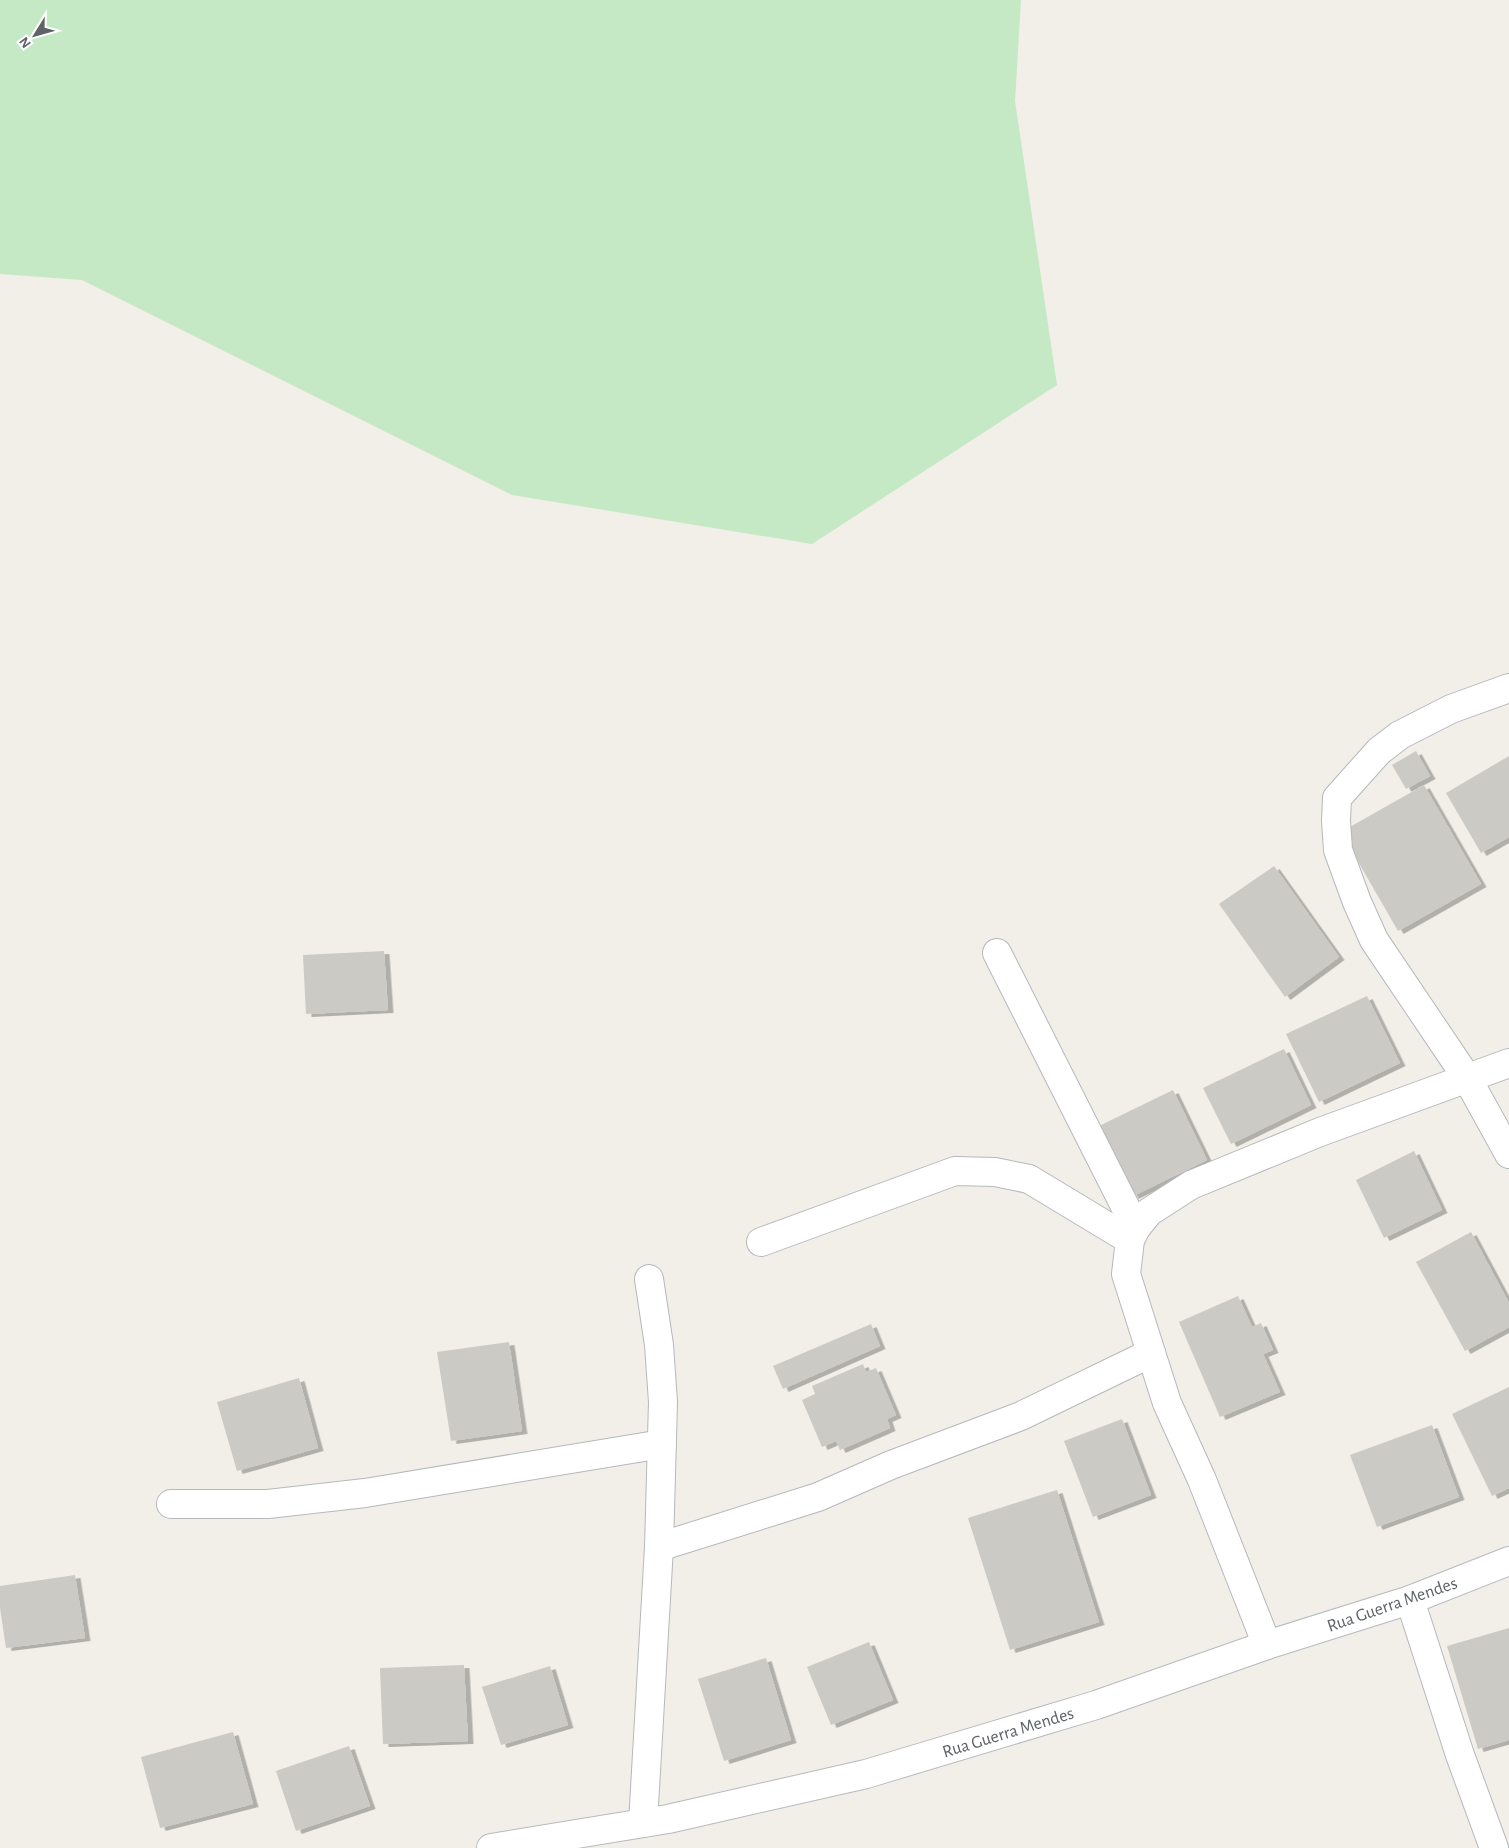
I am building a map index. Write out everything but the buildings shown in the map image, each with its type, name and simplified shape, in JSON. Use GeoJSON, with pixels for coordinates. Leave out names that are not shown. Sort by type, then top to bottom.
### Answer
{"type":"FeatureCollection","features":[{"type":"Feature","properties":{"kind":"street"},"geometry":{"type":"LineString","coordinates":[[1509,688],[1450,709],[1400,735],[1379,751],[1337,798],[1336,821],[1338,850],[1357,902],[1374,940],[1468,1078],[1509,1154]]}},
{"type":"Feature","properties":{"kind":"street"},"geometry":{"type":"LineString","coordinates":[[997,953],[1133,1234]]}},
{"type":"Feature","properties":{"kind":"street"},"geometry":{"type":"LineString","coordinates":[[1267,1645],[1202,1480],[1167,1403],[1126,1274],[1133,1234],[1149,1212],[1191,1185],[1320,1132],[1509,1063]]}},
{"type":"Feature","properties":{"kind":"street"},"geometry":{"type":"LineString","coordinates":[[761,1242],[955,1171],[995,1172],[1029,1179],[1133,1234]]}},
{"type":"Feature","properties":{"kind":"street"},"geometry":{"type":"LineString","coordinates":[[643,1823],[659,1548],[663,1402],[659,1345],[649,1279]]}},
{"type":"Feature","properties":{"kind":"street"},"geometry":{"type":"LineString","coordinates":[[659,1548],[818,1498],[890,1465],[1020,1416],[1151,1353]]}},
{"type":"Feature","properties":{"kind":"street"},"geometry":{"type":"LineString","coordinates":[[171,1504],[268,1504],[365,1493],[662,1444]]}},
{"type":"Feature","properties":{"kind":"street","name":"Rua Guerra Mendes"},"geometry":{"type":"LineString","coordinates":[[491,1848],[643,1823],[866,1774],[1096,1705],[1267,1645],[1410,1600],[1509,1561]]}},
{"type":"Feature","properties":{"kind":"street"},"geometry":{"type":"LineString","coordinates":[[1410,1600],[1460,1755],[1494,1848]]}},
{"type":"Feature","properties":{"kind":"green space"},"geometry":{"type":"Polygon","coordinates":[[[0,0],[1021,0],[1015,101],[1057,385],[812,544],[512,495],[82,280],[0,274],[0,0]]]}}]}
